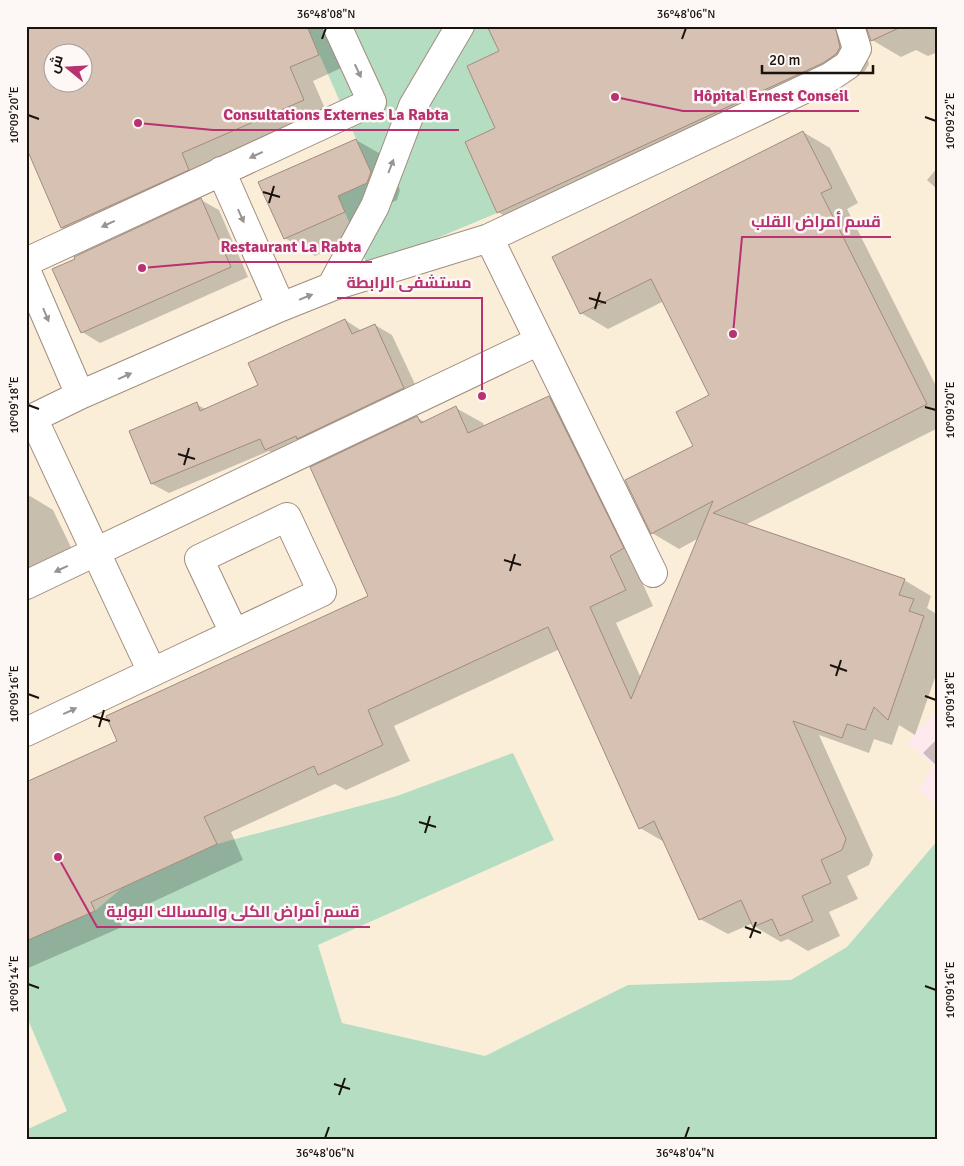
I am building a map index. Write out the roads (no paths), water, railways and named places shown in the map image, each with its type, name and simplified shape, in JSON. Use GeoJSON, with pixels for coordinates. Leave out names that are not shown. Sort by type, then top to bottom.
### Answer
{"type":"FeatureCollection","features":[{"type":"Feature","properties":{"kind":"lane"},"geometry":{"type":"LineString","coordinates":[[337,26],[372,102]]}},
{"type":"Feature","properties":{"kind":"lane"},"geometry":{"type":"LineString","coordinates":[[331,287],[375,206],[413,106],[460,26]]}},
{"type":"Feature","properties":{"kind":"lane"},"geometry":{"type":"LineString","coordinates":[[152,672],[33,418],[80,395],[331,287],[489,238],[830,77],[848,65],[857,49],[850,26]]}},
{"type":"Feature","properties":{"kind":"lane"},"geometry":{"type":"LineString","coordinates":[[80,395],[28,258],[372,102],[413,106]]}},
{"type":"Feature","properties":{"kind":"lane"},"geometry":{"type":"LineString","coordinates":[[221,171],[281,307]]}},
{"type":"Feature","properties":{"kind":"lane"},"geometry":{"type":"LineString","coordinates":[[489,238],[653,573]]}},
{"type":"Feature","properties":{"kind":"lane"},"geometry":{"type":"LineString","coordinates":[[26,585],[539,341]]}},
{"type":"Feature","properties":{"kind":"lane"},"geometry":{"type":"LineString","coordinates":[[26,732],[152,672],[234,634],[322,592],[287,517],[199,559],[234,634]]}},
{"type":"Feature","properties":{"kind":"place","name":"Hôpital Ernest Conseil"},"geometry":{"type":"Point","coordinates":[615,97]}},
{"type":"Feature","properties":{"kind":"place","name":"Consultations Externes La Rabta"},"geometry":{"type":"Point","coordinates":[138,123]}},
{"type":"Feature","properties":{"kind":"place","name":"Restaurant La Rabta"},"geometry":{"type":"Point","coordinates":[142,268]}},
{"type":"Feature","properties":{"kind":"place","name":"قسم أمراض القلب"},"geometry":{"type":"Point","coordinates":[733,334]}},
{"type":"Feature","properties":{"kind":"place","name":"مستشفى الرابطة"},"geometry":{"type":"Point","coordinates":[482,396]}},
{"type":"Feature","properties":{"kind":"place","name":"قسم أمراض الكلى والمسالك البولية"},"geometry":{"type":"Point","coordinates":[58,857]}}]}
